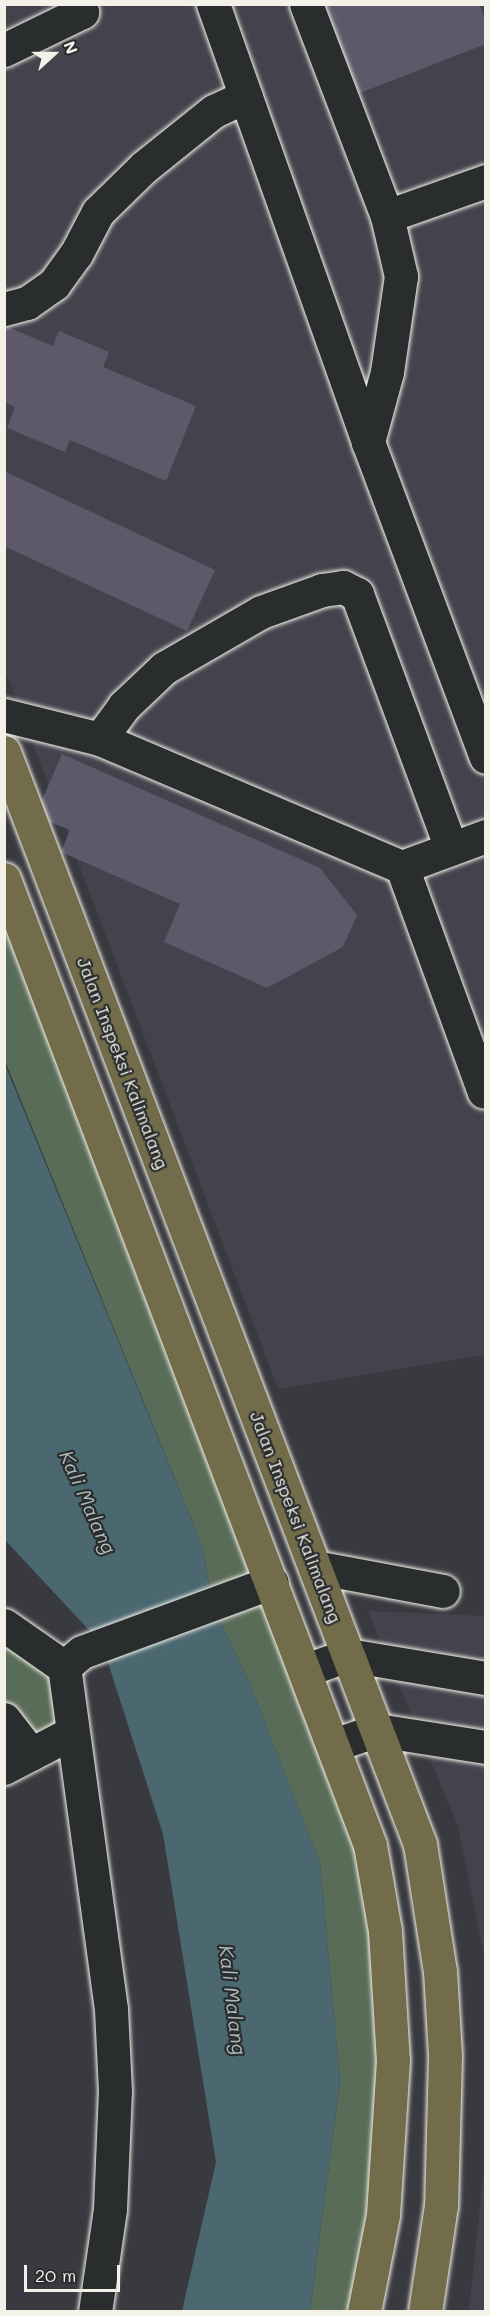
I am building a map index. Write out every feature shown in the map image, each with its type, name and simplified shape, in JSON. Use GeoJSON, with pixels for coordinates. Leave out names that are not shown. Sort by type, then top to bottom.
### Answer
{"type":"FeatureCollection","features":[{"type":"Feature","properties":{"kind":"main road","name":"Jalan Inspeksi Kalimalang"},"geometry":{"type":"LineString","coordinates":[[4,752],[420,1844],[430,1895],[445,2056],[441,2205],[425,2312]]}},
{"type":"Feature","properties":{"kind":"main road"},"geometry":{"type":"LineString","coordinates":[[4,879],[306,1670],[361,1820],[379,1878],[393,2060],[383,2215],[364,2312]]}},
{"type":"Feature","properties":{"kind":"main road"},"geometry":{"type":"LineString","coordinates":[[361,1820],[372,1799],[382,1795],[404,1800]]}},
{"type":"Feature","properties":{"kind":"street"},"geometry":{"type":"LineString","coordinates":[[213,4],[368,442],[486,757]]}},
{"type":"Feature","properties":{"kind":"street"},"geometry":{"type":"LineString","coordinates":[[306,4],[387,216],[401,276],[387,372],[368,442]]}},
{"type":"Feature","properties":{"kind":"street"},"geometry":{"type":"LineString","coordinates":[[4,50],[86,7]]}},
{"type":"Feature","properties":{"kind":"street"},"geometry":{"type":"LineString","coordinates":[[4,309],[27,303],[54,284],[76,254],[99,212],[144,167],[214,111],[246,96]]}},
{"type":"Feature","properties":{"kind":"street"},"geometry":{"type":"LineString","coordinates":[[387,216],[486,181]]}},
{"type":"Feature","properties":{"kind":"street"},"geometry":{"type":"LineString","coordinates":[[100,739],[124,706],[164,668],[261,612],[322,590],[343,587],[357,594],[451,849]]}},
{"type":"Feature","properties":{"kind":"street"},"geometry":{"type":"LineString","coordinates":[[4,715],[100,739],[402,867],[486,836]]}},
{"type":"Feature","properties":{"kind":"street"},"geometry":{"type":"LineString","coordinates":[[402,867],[484,1092]]}},
{"type":"Feature","properties":{"kind":"street"},"geometry":{"type":"LineString","coordinates":[[315,1567],[443,1591]]}},
{"type":"Feature","properties":{"kind":"street"},"geometry":{"type":"LineString","coordinates":[[95,2312],[110,2209],[115,2091],[111,2009],[71,1733],[64,1667],[73,1657],[91,1648],[272,1582]]}},
{"type":"Feature","properties":{"kind":"street"},"geometry":{"type":"LineString","coordinates":[[4,1625],[64,1667]]}},
{"type":"Feature","properties":{"kind":"street"},"geometry":{"type":"LineString","coordinates":[[306,1670],[348,1655],[486,1678]]}},
{"type":"Feature","properties":{"kind":"street"},"geometry":{"type":"LineString","coordinates":[[4,1719],[18,1761],[71,1733]]}},
{"type":"Feature","properties":{"kind":"street"},"geometry":{"type":"LineString","coordinates":[[334,1745],[377,1730],[486,1747]]}},
{"type":"Feature","properties":{"kind":"shaded area"},"geometry":{"type":"Polygon","coordinates":[[[5,5],[485,5],[485,1355],[278,1389],[5,670],[5,5]]]}},
{"type":"Feature","properties":{"kind":"shaded area"},"geometry":{"type":"Polygon","coordinates":[[[368,1611],[485,1616],[485,1959],[458,1826],[368,1611]]]}},
{"type":"Feature","properties":{"kind":"shaded area"},"geometry":{"type":"Polygon","coordinates":[[[485,2159],[485,2311],[469,2311],[485,2159]]]}},
{"type":"Feature","properties":{"kind":"green space"},"geometry":{"type":"Polygon","coordinates":[[[4,879],[385,1931],[364,2311],[310,2311],[340,2080],[320,1863],[251,1687],[212,1604],[203,1548],[5,1061],[4,879]]]}},
{"type":"Feature","properties":{"kind":"green space"},"geometry":{"type":"Polygon","coordinates":[[[5,1626],[64,1667],[71,1733],[31,1754],[5,1719],[5,1626]]]}},
{"type":"Feature","properties":{"kind":"water","name":"Kali Malang"},"geometry":{"type":"Polygon","coordinates":[[[4,1062],[203,1548],[212,1604],[251,1687],[320,1863],[340,2080],[310,2311],[182,2311],[216,2162],[163,1834],[102,1644],[5,1540],[4,1062]]]}},
{"type":"Feature","properties":{"kind":"building"},"geometry":{"type":"Polygon","coordinates":[[[311,4],[479,4],[486,22],[486,44],[347,98],[311,4]]]}},
{"type":"Feature","properties":{"kind":"building"},"geometry":{"type":"Polygon","coordinates":[[[5,326],[53,346],[59,331],[109,352],[103,367],[196,406],[166,481],[70,440],[65,452],[7,428],[15,407],[5,402],[5,326]]]}},
{"type":"Feature","properties":{"kind":"building"},"geometry":{"type":"Polygon","coordinates":[[[4,471],[215,570],[187,631],[4,546],[4,471]]]}},
{"type":"Feature","properties":{"kind":"building"},"geometry":{"type":"Polygon","coordinates":[[[62,754],[320,868],[357,915],[343,947],[267,988],[164,942],[180,904],[61,852],[70,830],[35,816],[62,754]]]}}]}
